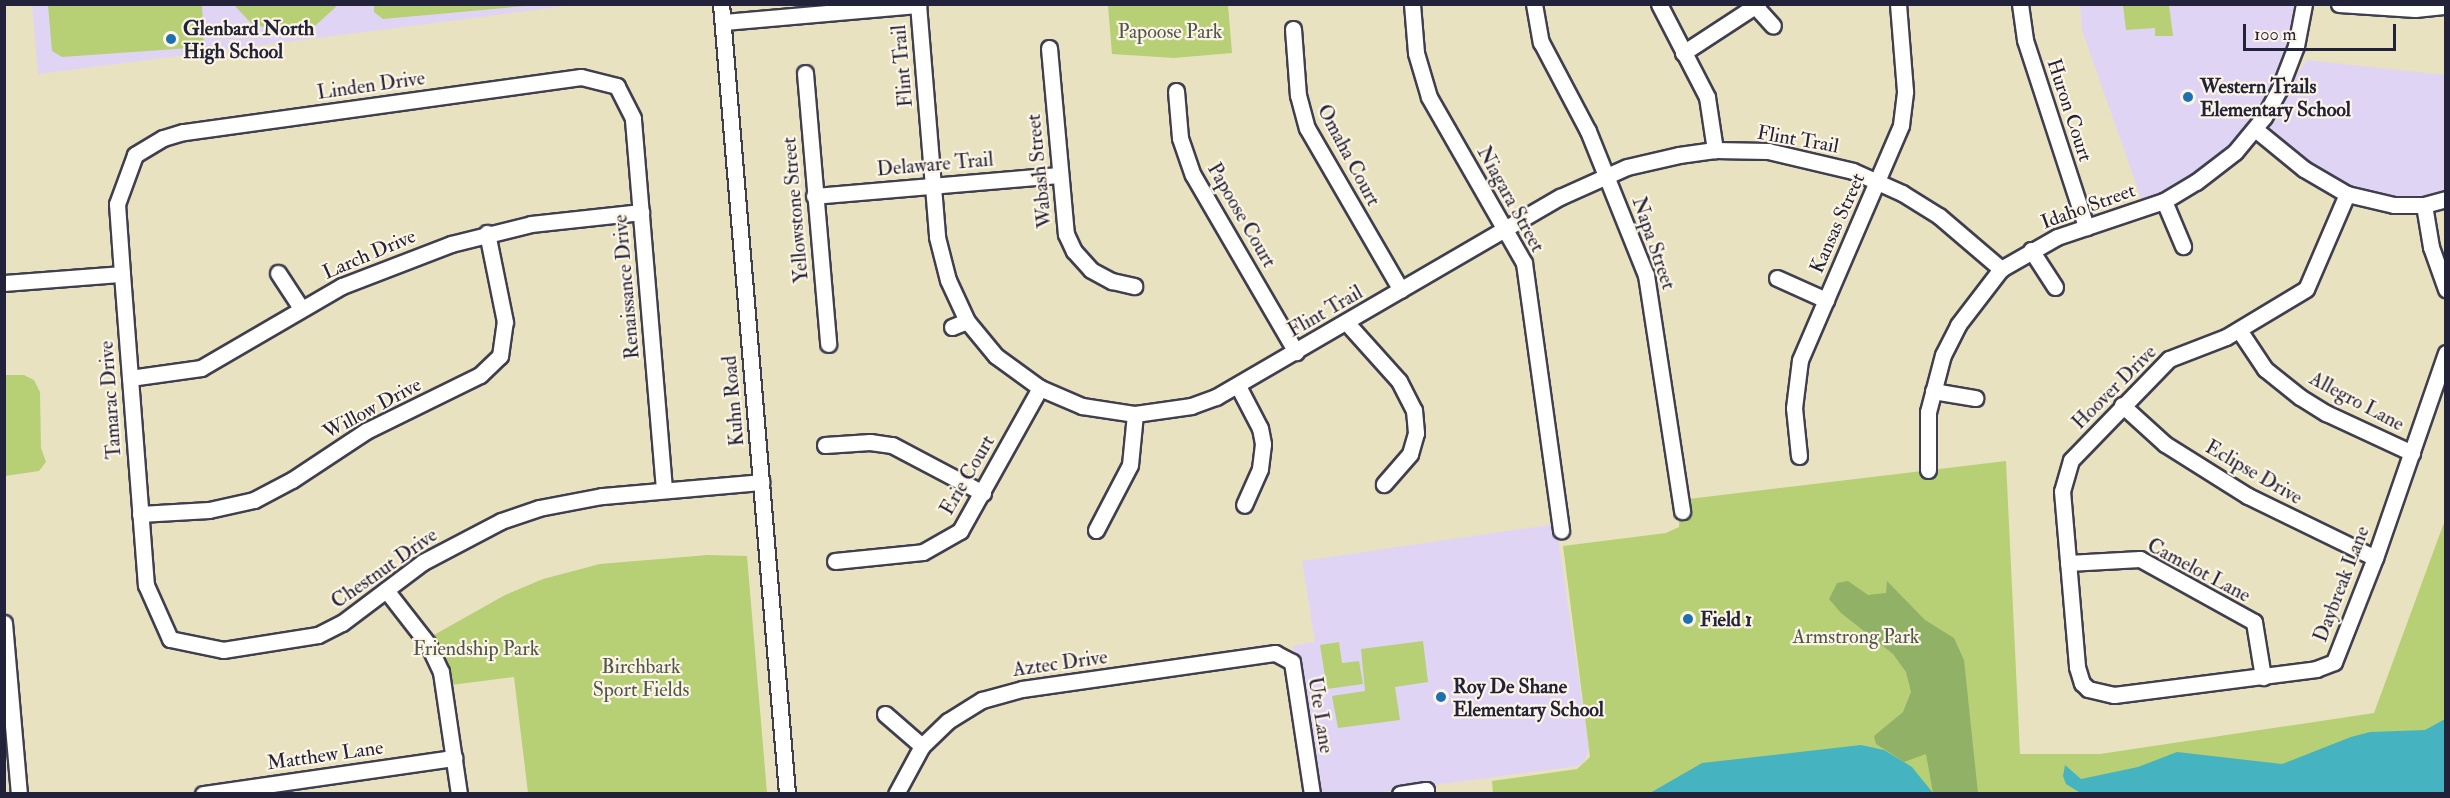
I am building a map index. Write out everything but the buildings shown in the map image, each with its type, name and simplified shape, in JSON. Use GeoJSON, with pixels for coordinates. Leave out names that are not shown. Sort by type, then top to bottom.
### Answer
{"type":"FeatureCollection","features":[{"type":"Feature","properties":{"kind":"street","name":"Kuhn Road"},"geometry":{"type":"LineString","coordinates":[[721,4],[787,794]]}},
{"type":"Feature","properties":{"kind":"street","name":"Niagara Street"},"geometry":{"type":"LineString","coordinates":[[1412,4],[1416,53],[1429,97],[1524,263],[1561,530]]}},
{"type":"Feature","properties":{"kind":"street","name":"Napa Street"},"geometry":{"type":"LineString","coordinates":[[1534,4],[1538,35],[1552,68],[1588,130],[1608,175],[1651,293],[1682,511]]}},
{"type":"Feature","properties":{"kind":"street"},"geometry":{"type":"LineString","coordinates":[[1659,4],[1707,97],[1715,150]]}},
{"type":"Feature","properties":{"kind":"street","name":"Kansas Street"},"geometry":{"type":"LineString","coordinates":[[1799,456],[1794,408],[1796,377],[1826,300],[1878,182],[1904,111],[1898,4]]}},
{"type":"Feature","properties":{"kind":"street","name":"Huron Court"},"geometry":{"type":"LineString","coordinates":[[2020,4],[2025,40],[2086,226]]}},
{"type":"Feature","properties":{"kind":"street","name":"Idaho Street"},"geometry":{"type":"LineString","coordinates":[[1928,470],[1926,435],[1933,391],[1943,355],[1958,325],[2001,269],[2031,250],[2086,226],[2164,201],[2216,168],[2255,129],[2289,66],[2304,4]]}},
{"type":"Feature","properties":{"kind":"street"},"geometry":{"type":"LineString","coordinates":[[2339,4],[2415,9],[2445,6]]}},
{"type":"Feature","properties":{"kind":"street"},"geometry":{"type":"LineString","coordinates":[[723,22],[918,5]]}},
{"type":"Feature","properties":{"kind":"street","name":"Flint Trail"},"geometry":{"type":"LineString","coordinates":[[918,5],[941,258],[967,321],[996,356],[1040,388],[1082,406],[1135,414],[1191,406],[1239,386],[1505,229],[1608,175],[1648,161],[1715,150],[1798,156],[1878,182],[1939,216],[2001,269]]}},
{"type":"Feature","properties":{"kind":"street"},"geometry":{"type":"LineString","coordinates":[[1683,53],[1757,6],[1773,26]]}},
{"type":"Feature","properties":{"kind":"street","name":"Omaha Court"},"geometry":{"type":"LineString","coordinates":[[1293,29],[1298,95],[1307,128],[1401,290]]}},
{"type":"Feature","properties":{"kind":"street","name":"Wabash Street"},"geometry":{"type":"LineString","coordinates":[[1049,48],[1063,219],[1074,251],[1101,276],[1134,286]]}},
{"type":"Feature","properties":{"kind":"street","name":"Yellowstone Street"},"geometry":{"type":"LineString","coordinates":[[805,73],[828,344]]}},
{"type":"Feature","properties":{"kind":"street","name":"Linden Drive"},"geometry":{"type":"LineString","coordinates":[[135,155],[163,138],[183,132],[581,76],[616,86]]}},
{"type":"Feature","properties":{"kind":"street","name":"Renaissance Drive"},"geometry":{"type":"LineString","coordinates":[[616,86],[632,112],[664,489]]}},
{"type":"Feature","properties":{"kind":"street","name":"Papoose Court"},"geometry":{"type":"LineString","coordinates":[[1176,91],[1180,138],[1193,175],[1296,352]]}},
{"type":"Feature","properties":{"kind":"street"},"geometry":{"type":"LineString","coordinates":[[2255,129],[2304,169],[2347,194],[2380,203],[2424,205],[2445,199]]}},
{"type":"Feature","properties":{"kind":"street","name":"Tamarac Drive"},"geometry":{"type":"LineString","coordinates":[[135,155],[117,204],[122,274],[148,596],[170,639]]}},
{"type":"Feature","properties":{"kind":"street","name":"Delaware Trail"},"geometry":{"type":"LineString","coordinates":[[814,195],[1060,175]]}},
{"type":"Feature","properties":{"kind":"street","name":"Hoover Drive"},"geometry":{"type":"LineString","coordinates":[[2088,689],[2078,667],[2062,491],[2065,474],[2072,460],[2122,405],[2169,359],[2239,330],[2306,289],[2347,194]]}},
{"type":"Feature","properties":{"kind":"street"},"geometry":{"type":"LineString","coordinates":[[2164,201],[2183,246]]}},
{"type":"Feature","properties":{"kind":"street"},"geometry":{"type":"LineString","coordinates":[[2424,205],[2432,247],[2445,289]]}},
{"type":"Feature","properties":{"kind":"street","name":"Larch Drive"},"geometry":{"type":"LineString","coordinates":[[130,378],[201,368],[301,308],[400,261],[487,233],[641,212]]}},
{"type":"Feature","properties":{"kind":"street","name":"Willow Drive"},"geometry":{"type":"LineString","coordinates":[[140,514],[209,510],[254,500],[287,483],[376,426],[480,375],[500,356],[505,322],[487,233]]}},
{"type":"Feature","properties":{"kind":"street"},"geometry":{"type":"LineString","coordinates":[[2031,250],[2055,287]]}},
{"type":"Feature","properties":{"kind":"street"},"geometry":{"type":"LineString","coordinates":[[278,273],[301,308]]}},
{"type":"Feature","properties":{"kind":"street"},"geometry":{"type":"LineString","coordinates":[[4,283],[122,274]]}},
{"type":"Feature","properties":{"kind":"street"},"geometry":{"type":"LineString","coordinates":[[1777,278],[1826,300]]}},
{"type":"Feature","properties":{"kind":"street"},"geometry":{"type":"LineString","coordinates":[[952,327],[967,321]]}},
{"type":"Feature","properties":{"kind":"street"},"geometry":{"type":"LineString","coordinates":[[1346,322],[1399,381],[1414,410],[1416,433],[1410,454],[1384,484]]}},
{"type":"Feature","properties":{"kind":"street","name":"Allegro Lane"},"geometry":{"type":"LineString","coordinates":[[2239,330],[2265,369],[2300,397],[2326,413],[2412,453]]}},
{"type":"Feature","properties":{"kind":"street","name":"Daybreak Lane"},"geometry":{"type":"LineString","coordinates":[[2088,689],[2115,695],[2263,677],[2316,669],[2334,662],[2375,558],[2445,353]]}},
{"type":"Feature","properties":{"kind":"street"},"geometry":{"type":"LineString","coordinates":[[1239,386],[1260,428],[1263,444],[1260,469],[1244,505]]}},
{"type":"Feature","properties":{"kind":"street","name":"Erie Court"},"geometry":{"type":"LineString","coordinates":[[835,561],[908,555],[940,546],[960,531],[1040,388]]}},
{"type":"Feature","properties":{"kind":"street"},"geometry":{"type":"LineString","coordinates":[[1933,391],[1975,398]]}},
{"type":"Feature","properties":{"kind":"street","name":"Eclipse Drive"},"geometry":{"type":"LineString","coordinates":[[2122,405],[2165,444],[2248,496],[2375,558]]}},
{"type":"Feature","properties":{"kind":"street"},"geometry":{"type":"LineString","coordinates":[[1096,531],[1130,465],[1135,414]]}},
{"type":"Feature","properties":{"kind":"street"},"geometry":{"type":"LineString","coordinates":[[825,445],[870,442],[892,445],[983,493]]}},
{"type":"Feature","properties":{"kind":"street","name":"Chestnut Drive"},"geometry":{"type":"LineString","coordinates":[[170,639],[223,650],[299,640],[342,623],[446,548],[501,521],[566,502],[664,489],[761,482]]}},
{"type":"Feature","properties":{"kind":"street","name":"Camelot Lane"},"geometry":{"type":"LineString","coordinates":[[2068,563],[2140,559],[2253,622],[2263,677]]}},
{"type":"Feature","properties":{"kind":"street"},"geometry":{"type":"LineString","coordinates":[[386,590],[428,644],[441,672],[459,794]]}},
{"type":"Feature","properties":{"kind":"street"},"geometry":{"type":"LineString","coordinates":[[4,623],[19,794]]}},
{"type":"Feature","properties":{"kind":"street","name":"Aztec Drive"},"geometry":{"type":"LineString","coordinates":[[896,794],[922,746],[964,710],[1005,693],[1275,653]]}},
{"type":"Feature","properties":{"kind":"street","name":"Ute Lane"},"geometry":{"type":"LineString","coordinates":[[1275,653],[1292,662],[1312,794]]}},
{"type":"Feature","properties":{"kind":"street"},"geometry":{"type":"LineString","coordinates":[[885,714],[922,746]]}},
{"type":"Feature","properties":{"kind":"street","name":"Matthew Lane"},"geometry":{"type":"LineString","coordinates":[[203,794],[454,758]]}},
{"type":"Feature","properties":{"kind":"street"},"geometry":{"type":"LineString","coordinates":[[1400,794],[1426,792]]}},
{"type":"Feature","properties":{"kind":"shaded area","name":"Glenbard North High School"},"geometry":{"type":"Polygon","coordinates":[[[32,4],[573,5],[38,74],[32,4]]]}},
{"type":"Feature","properties":{"kind":"shaded area","name":"Western Trails Elementary School"},"geometry":{"type":"Polygon","coordinates":[[[2080,5],[2300,5],[2292,45],[2259,119],[2231,151],[2195,179],[2143,204],[2082,30],[2080,5]]]}},
{"type":"Feature","properties":{"kind":"shaded area"},"geometry":{"type":"Polygon","coordinates":[[[2307,60],[2445,75],[2445,191],[2436,198],[2405,200],[2338,186],[2260,128],[2307,60]]]}},
{"type":"Feature","properties":{"kind":"shaded area","name":"Roy De Shane Elementary School"},"geometry":{"type":"Polygon","coordinates":[[[1556,524],[1589,748],[1585,761],[1578,766],[1373,793],[1315,793],[1293,646],[1315,642],[1302,561],[1556,524]]]}},
{"type":"Feature","properties":{"kind":"green space"},"geometry":{"type":"Polygon","coordinates":[[[536,4],[383,19],[374,12],[374,5],[536,4]]]}},
{"type":"Feature","properties":{"kind":"green space"},"geometry":{"type":"Polygon","coordinates":[[[48,5],[202,5],[204,47],[62,57],[52,51],[48,5]]]}},
{"type":"Feature","properties":{"kind":"green space"},"geometry":{"type":"Polygon","coordinates":[[[234,5],[338,5],[316,25],[283,32],[252,24],[234,5]]]}},
{"type":"Feature","properties":{"kind":"green space","name":"Papoose Park"},"geometry":{"type":"Polygon","coordinates":[[[1108,5],[1228,5],[1232,53],[1174,58],[1112,54],[1108,5]]]}},
{"type":"Feature","properties":{"kind":"green space"},"geometry":{"type":"Polygon","coordinates":[[[2123,5],[2169,5],[2173,36],[2155,36],[2155,28],[2126,30],[2123,5]]]}},
{"type":"Feature","properties":{"kind":"green space"},"geometry":{"type":"Polygon","coordinates":[[[5,375],[24,375],[34,380],[40,392],[41,448],[46,462],[39,471],[5,476],[5,375]]]}},
{"type":"Feature","properties":{"kind":"green space","name":"Armstrong Park"},"geometry":{"type":"Polygon","coordinates":[[[2006,461],[2020,754],[2100,754],[2374,713],[2445,520],[2445,793],[1493,794],[1492,781],[1577,769],[1590,757],[1563,546],[1666,533],[1679,527],[1680,500],[2006,461]]]}},
{"type":"Feature","properties":{"kind":"green space","name":"Birchbark Sport Fields"},"geometry":{"type":"Polygon","coordinates":[[[708,555],[747,556],[767,793],[528,793],[514,677],[443,686],[425,640],[505,595],[543,579],[600,564],[708,555]]]}},
{"type":"Feature","properties":{"kind":"green space"},"geometry":{"type":"Polygon","coordinates":[[[1848,581],[1868,595],[1886,593],[1887,581],[1925,620],[1954,638],[1964,660],[1978,793],[1933,793],[1926,754],[1904,762],[1876,744],[1874,736],[1903,712],[1911,692],[1906,672],[1893,654],[1841,613],[1829,599],[1837,583],[1848,581]]]}},
{"type":"Feature","properties":{"kind":"green space"},"geometry":{"type":"Polygon","coordinates":[[[1423,641],[1428,682],[1395,687],[1400,720],[1338,728],[1332,696],[1365,691],[1361,649],[1423,641]]]}},
{"type":"Feature","properties":{"kind":"green space"},"geometry":{"type":"Polygon","coordinates":[[[1339,642],[1342,663],[1359,661],[1363,684],[1327,689],[1320,645],[1339,642]]]}},
{"type":"Feature","properties":{"kind":"water"},"geometry":{"type":"Polygon","coordinates":[[[2445,719],[2445,793],[2082,794],[2066,784],[2063,776],[2065,765],[2081,779],[2138,767],[2177,752],[2282,764],[2351,737],[2370,732],[2425,730],[2445,719]]]}},
{"type":"Feature","properties":{"kind":"water"},"geometry":{"type":"Polygon","coordinates":[[[1861,745],[1884,750],[1912,767],[1933,793],[1650,793],[1702,763],[1861,745]]]}},
{"type":"Feature","properties":{"kind":"place","name":"Glenbard North High School"},"geometry":{"type":"Point","coordinates":[171,39]}},
{"type":"Feature","properties":{"kind":"place","name":"Western Trails Elementary School"},"geometry":{"type":"Point","coordinates":[2188,97]}},
{"type":"Feature","properties":{"kind":"place","name":"Field 1"},"geometry":{"type":"Point","coordinates":[1688,619]}},
{"type":"Feature","properties":{"kind":"place","name":"Roy De Shane Elementary School"},"geometry":{"type":"Point","coordinates":[1441,697]}},
{"type":"Feature","properties":{"kind":"park label","name":"Friendship Park"},"geometry":{"type":"Point","coordinates":[476,648]}}]}
